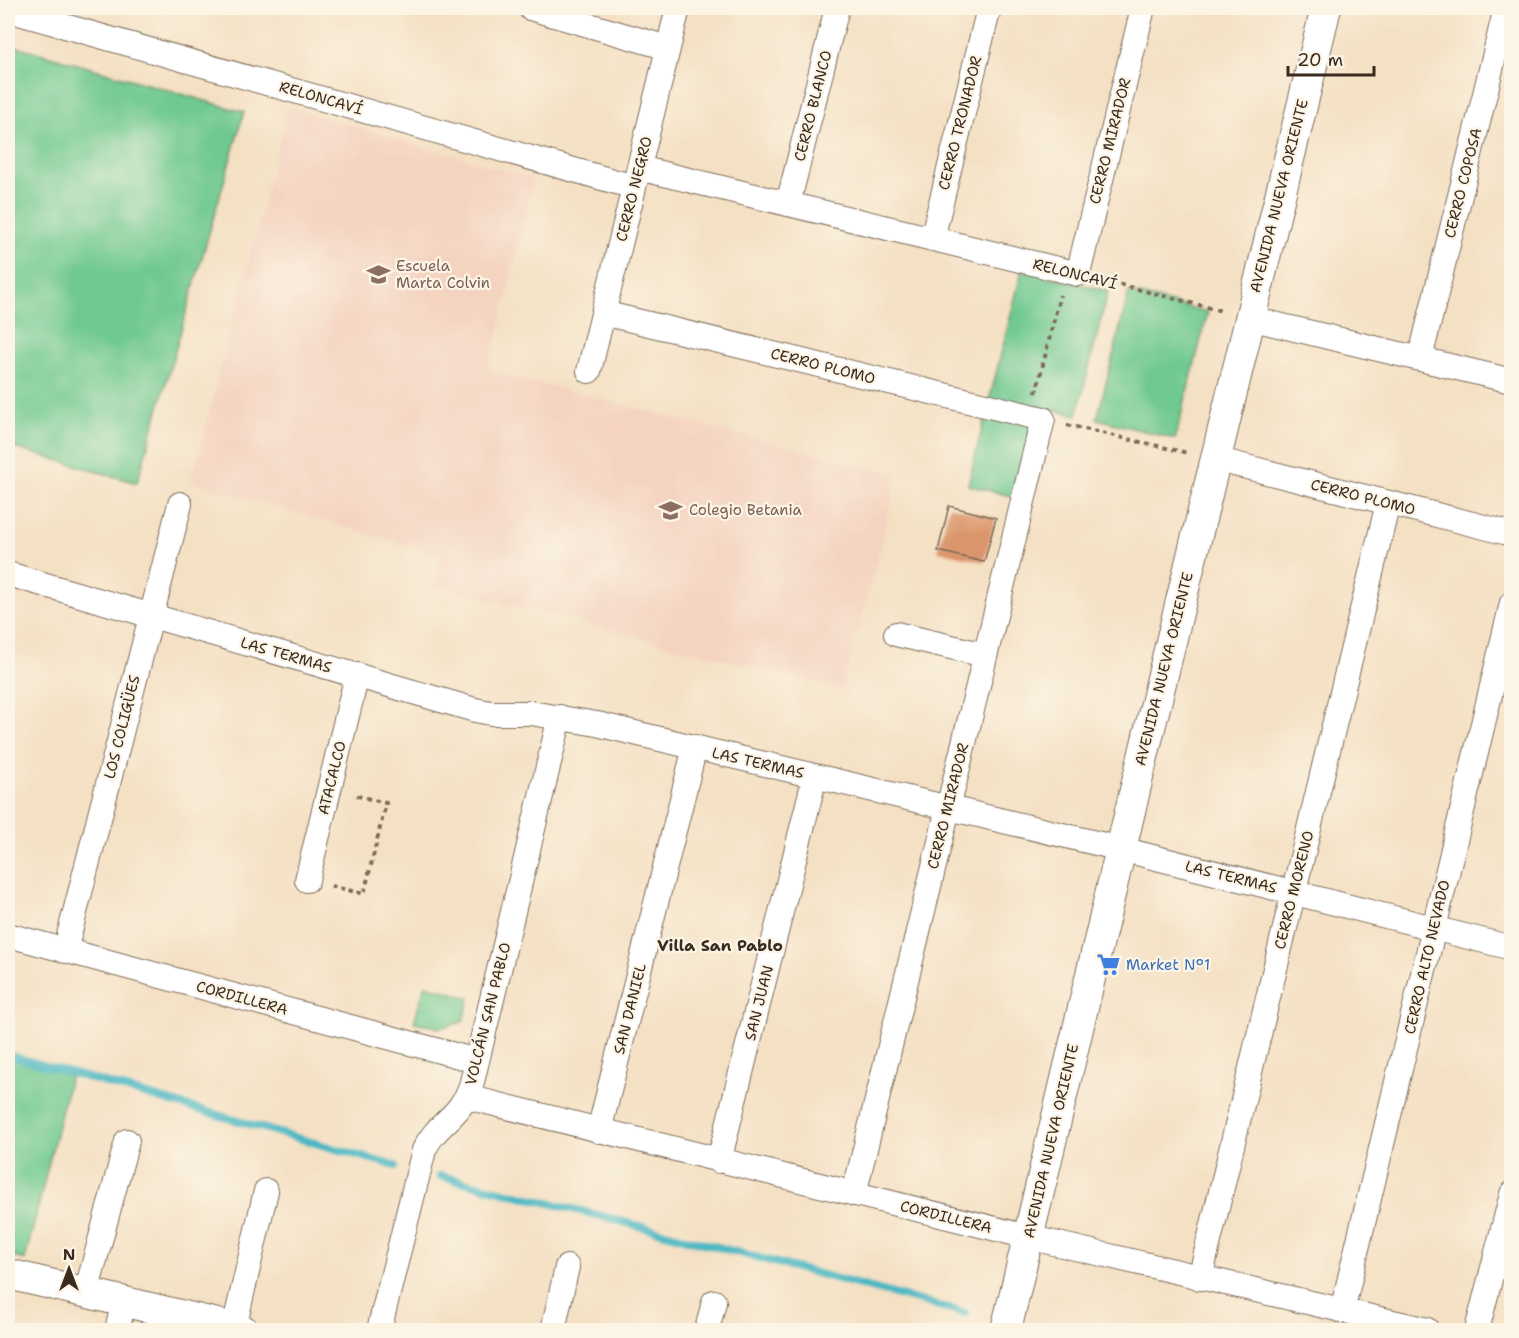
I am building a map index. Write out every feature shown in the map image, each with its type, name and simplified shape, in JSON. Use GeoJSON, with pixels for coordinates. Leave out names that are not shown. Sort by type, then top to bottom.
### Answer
{"type":"FeatureCollection","features":[{"type":"Feature","properties":{"kind":"street"},"geometry":{"type":"LineString","coordinates":[[530,8],[668,48]]}},
{"type":"Feature","properties":{"kind":"street","name":"CERRO NEGRO"},"geometry":{"type":"LineString","coordinates":[[589,371],[678,8]]}},
{"type":"Feature","properties":{"kind":"street","name":"CERRO BLANCO"},"geometry":{"type":"LineString","coordinates":[[788,204],[837,8]]}},
{"type":"Feature","properties":{"kind":"street","name":"CERRO TRONADOR"},"geometry":{"type":"LineString","coordinates":[[932,239],[989,8]]}},
{"type":"Feature","properties":{"kind":"street","name":"CERRO MIRADOR"},"geometry":{"type":"LineString","coordinates":[[1072,272],[1143,8]]}},
{"type":"Feature","properties":{"kind":"street","name":"AVENIDA NUEVA ORIENTE"},"geometry":{"type":"LineString","coordinates":[[1006,1330],[1249,318],[1326,8]]}},
{"type":"Feature","properties":{"kind":"street","name":"CERRO COPOSA"},"geometry":{"type":"LineString","coordinates":[[1420,359],[1506,8]]}},
{"type":"Feature","properties":{"kind":"street","name":"RELONCAVÍ"},"geometry":{"type":"LineString","coordinates":[[8,10],[637,177],[788,204],[1072,272]]}},
{"type":"Feature","properties":{"kind":"street","name":"CERRO PLOMO"},"geometry":{"type":"LineString","coordinates":[[603,313],[1036,417]]}},
{"type":"Feature","properties":{"kind":"street"},"geometry":{"type":"LineString","coordinates":[[1249,318],[1512,381]]}},
{"type":"Feature","properties":{"kind":"street","name":"CERRO MIRADOR"},"geometry":{"type":"LineString","coordinates":[[854,1194],[985,655],[1036,417]]}},
{"type":"Feature","properties":{"kind":"street","name":"CERRO PLOMO"},"geometry":{"type":"LineString","coordinates":[[1215,459],[1512,534]]}},
{"type":"Feature","properties":{"kind":"street","name":"CERRO MORENO"},"geometry":{"type":"LineString","coordinates":[[1200,1278],[1388,503]]}},
{"type":"Feature","properties":{"kind":"street","name":"LOS COLIGÜES"},"geometry":{"type":"LineString","coordinates":[[65,951],[180,504]]}},
{"type":"Feature","properties":{"kind":"street","name":"LAS TERMAS"},"geometry":{"type":"LineString","coordinates":[[8,574],[484,712],[531,713],[560,717],[695,747],[1121,849],[1512,948]]}},
{"type":"Feature","properties":{"kind":"street","name":"CERRO ALTO NEVADO"},"geometry":{"type":"LineString","coordinates":[[1342,1311],[1512,603]]}},
{"type":"Feature","properties":{"kind":"street"},"geometry":{"type":"LineString","coordinates":[[896,634],[985,655]]}},
{"type":"Feature","properties":{"kind":"street","name":"ATACALCO"},"geometry":{"type":"LineString","coordinates":[[307,880],[357,675]]}},
{"type":"Feature","properties":{"kind":"street","name":"VOLCÁN SAN PABLO"},"geometry":{"type":"LineString","coordinates":[[379,1330],[424,1150],[435,1132],[456,1113],[467,1097],[560,717]]}},
{"type":"Feature","properties":{"kind":"street","name":"SAN DANIEL"},"geometry":{"type":"LineString","coordinates":[[599,1131],[695,747]]}},
{"type":"Feature","properties":{"kind":"street","name":"SAN JUAN"},"geometry":{"type":"LineString","coordinates":[[719,1161],[815,776]]}},
{"type":"Feature","properties":{"kind":"street","name":"CORDILLERA"},"geometry":{"type":"LineString","coordinates":[[8,935],[477,1060]]}},
{"type":"Feature","properties":{"kind":"street","name":"CORDILLERA"},"geometry":{"type":"LineString","coordinates":[[467,1097],[1028,1238],[1427,1330]]}},
{"type":"Feature","properties":{"kind":"street"},"geometry":{"type":"LineString","coordinates":[[86,1293],[127,1141]]}},
{"type":"Feature","properties":{"kind":"street"},"geometry":{"type":"LineString","coordinates":[[8,1274],[238,1329],[266,1191]]}},
{"type":"Feature","properties":{"kind":"street"},"geometry":{"type":"LineString","coordinates":[[1477,1330],[1512,1194]]}},
{"type":"Feature","properties":{"kind":"street"},"geometry":{"type":"LineString","coordinates":[[553,1330],[567,1267]]}},
{"type":"Feature","properties":{"kind":"street"},"geometry":{"type":"LineString","coordinates":[[117,1330],[124,1302]]}},
{"type":"Feature","properties":{"kind":"street"},"geometry":{"type":"LineString","coordinates":[[707,1330],[714,1302]]}},
{"type":"Feature","properties":{"kind":"path","name":"RELONCAVÍ"},"geometry":{"type":"LineString","coordinates":[[1072,272],[1249,318]]}},
{"type":"Feature","properties":{"kind":"path"},"geometry":{"type":"LineString","coordinates":[[1072,272],[1036,417],[1215,459]]}},
{"type":"Feature","properties":{"kind":"path"},"geometry":{"type":"LineString","coordinates":[[307,880],[364,894],[386,803],[329,789]]}},
{"type":"Feature","properties":{"kind":"shaded area"},"geometry":{"type":"Polygon","coordinates":[[[288,107],[534,179],[489,371],[897,474],[881,545],[842,689],[433,585],[441,555],[191,482],[288,107]]]}},
{"type":"Feature","properties":{"kind":"green space"},"geometry":{"type":"Polygon","coordinates":[[[8,44],[244,112],[137,483],[8,446],[8,44]]]}},
{"type":"Feature","properties":{"kind":"green space"},"geometry":{"type":"Polygon","coordinates":[[[1022,270],[1108,291],[1077,415],[1038,406],[1015,497],[968,485],[1022,270]]]}},
{"type":"Feature","properties":{"kind":"green space"},"geometry":{"type":"Polygon","coordinates":[[[1129,292],[1208,312],[1175,439],[1097,419],[1129,292]]]}},
{"type":"Feature","properties":{"kind":"green space"},"geometry":{"type":"Polygon","coordinates":[[[425,985],[470,998],[463,1022],[439,1028],[414,1022],[425,985]]]}},
{"type":"Feature","properties":{"kind":"green space"},"geometry":{"type":"Polygon","coordinates":[[[8,1058],[71,1073],[25,1260],[8,1255],[8,1058]]]}},
{"type":"Feature","properties":{"kind":"building"},"geometry":{"type":"Polygon","coordinates":[[[949,506],[996,518],[984,562],[938,551],[949,506]]]}},
{"type":"Feature","properties":{"kind":"waterway"},"geometry":{"type":"LineString","coordinates":[[8,1055],[395,1166]]}},
{"type":"Feature","properties":{"kind":"waterway"},"geometry":{"type":"LineString","coordinates":[[440,1176],[605,1217],[965,1313]]}},
{"type":"Feature","properties":{"kind":"place","name":"Escuela Marta Colvin"},"geometry":{"type":"Point","coordinates":[378,275]}},
{"type":"Feature","properties":{"kind":"place","name":"Colegio Betania"},"geometry":{"type":"Point","coordinates":[671,510]}},
{"type":"Feature","properties":{"kind":"place","name":"Market N°1"},"geometry":{"type":"Point","coordinates":[1108,965]}},
{"type":"Feature","properties":{"kind":"district","name":"Villa San Pablo"},"geometry":{"type":"Point","coordinates":[720,945]}}]}
